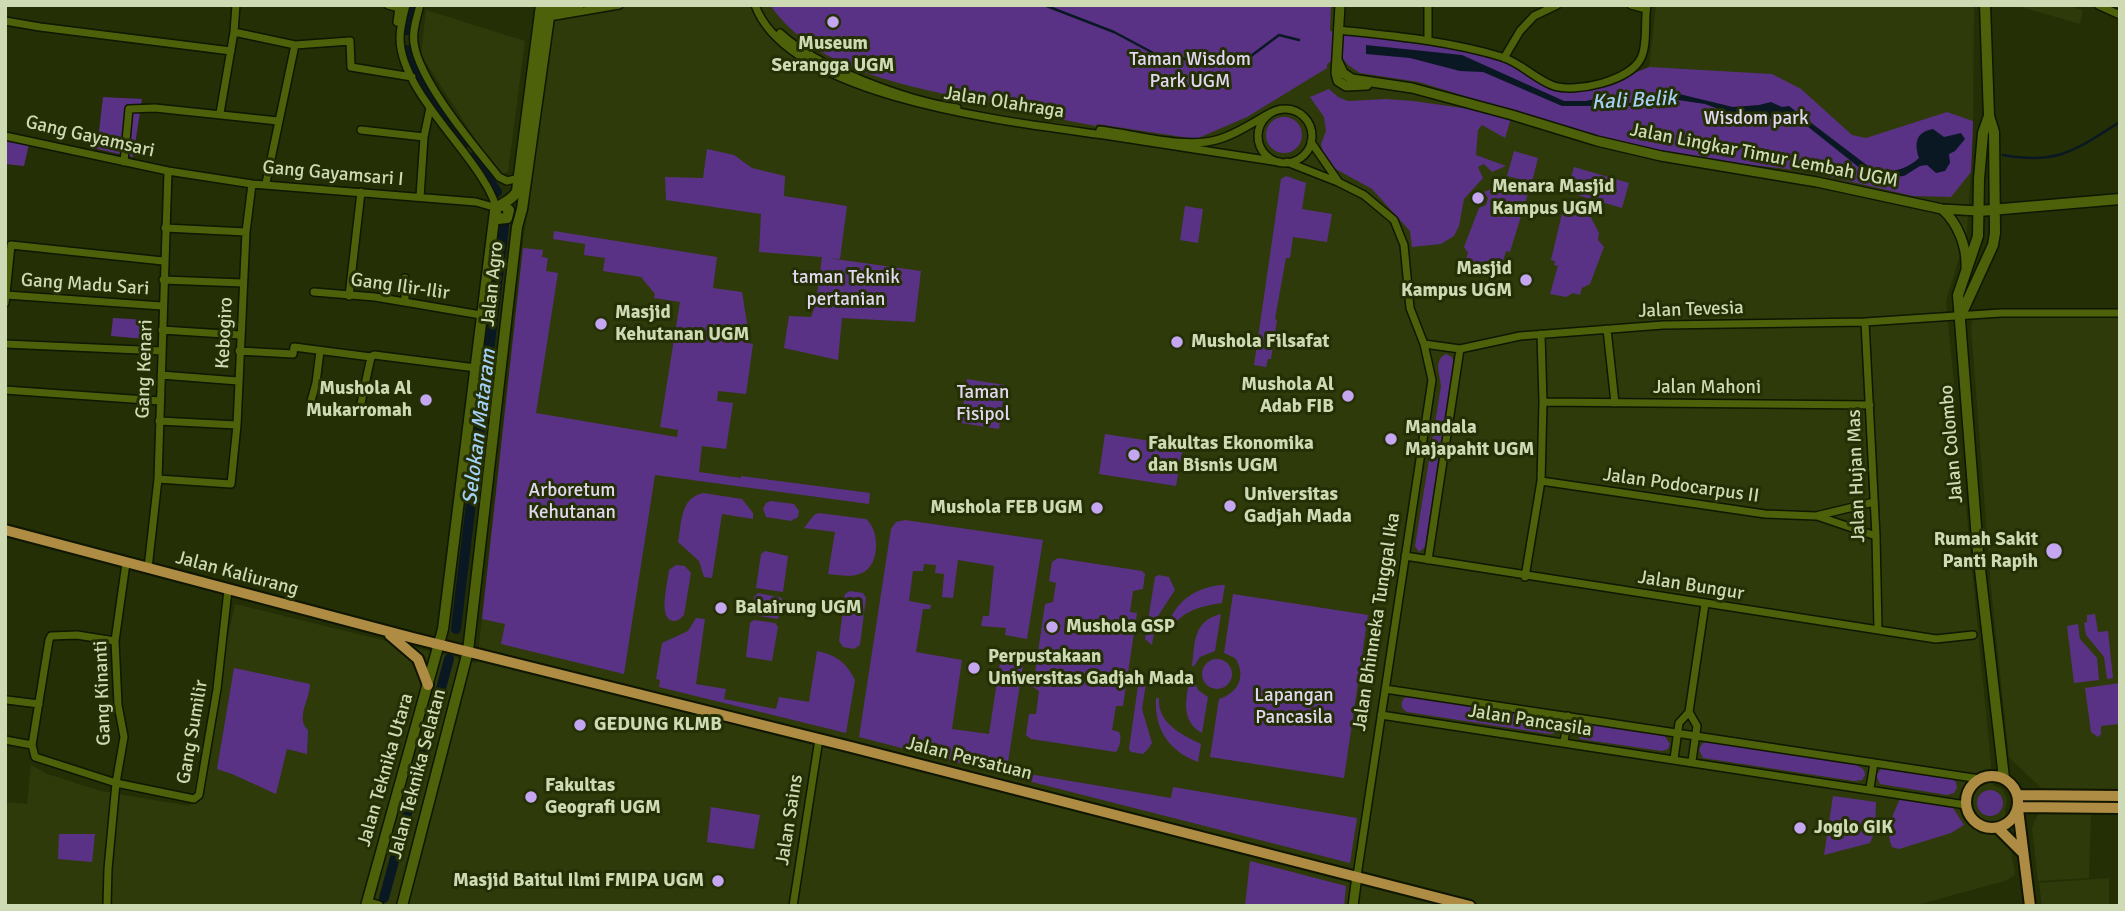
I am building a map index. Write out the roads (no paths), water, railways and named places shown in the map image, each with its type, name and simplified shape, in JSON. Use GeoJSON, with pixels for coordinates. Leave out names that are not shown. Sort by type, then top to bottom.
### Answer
{"type":"FeatureCollection","features":[{"type":"Feature","properties":{"kind":"main road","name":"Jalan Colombo"},"geometry":{"type":"LineString","coordinates":[[1961,315],[1993,245],[1994,132],[1989,117],[1985,5]]}},
{"type":"Feature","properties":{"kind":"main road","name":"Jalan Agro"},"geometry":{"type":"LineString","coordinates":[[443,645],[481,315],[501,208],[516,194],[546,10]]}},
{"type":"Feature","properties":{"kind":"main road","name":"Jalan Agro"},"geometry":{"type":"LineString","coordinates":[[464,650],[514,220],[546,10]]}},
{"type":"Feature","properties":{"kind":"main road","name":"Jalan Colombo"},"geometry":{"type":"LineString","coordinates":[[1989,117],[1983,133],[1978,236],[1958,292],[1978,541],[2004,778]]}},
{"type":"Feature","properties":{"kind":"main road"},"geometry":{"type":"LineString","coordinates":[[1979,211],[2120,200]]}},
{"type":"Feature","properties":{"kind":"main road"},"geometry":{"type":"LineString","coordinates":[[501,208],[497,217],[514,220]]}},
{"type":"Feature","properties":{"kind":"main road","name":"Jalan Kaliurang"},"geometry":{"type":"LineString","coordinates":[[5,530],[464,650]]}},
{"type":"Feature","properties":{"kind":"main road"},"geometry":{"type":"LineString","coordinates":[[382,630],[418,659],[428,685]]}},
{"type":"Feature","properties":{"kind":"main road","name":"Jalan Teknika Utara"},"geometry":{"type":"LineString","coordinates":[[372,905],[428,685],[443,645]]}},
{"type":"Feature","properties":{"kind":"main road","name":"Jalan Persatuan"},"geometry":{"type":"LineString","coordinates":[[464,650],[1470,906]]}},
{"type":"Feature","properties":{"kind":"main road","name":"Jalan Teknika Selatan"},"geometry":{"type":"LineString","coordinates":[[402,906],[464,650]]}},
{"type":"Feature","properties":{"kind":"main road"},"geometry":{"type":"LineString","coordinates":[[2018,804],[2009,822],[1998,828],[1979,825],[1969,815],[1966,805],[1970,789],[1980,779],[1993,776],[2004,778],[2012,785],[2018,804],[2030,906]]}},
{"type":"Feature","properties":{"kind":"main road"},"geometry":{"type":"LineString","coordinates":[[2018,804],[2120,796]]}},
{"type":"Feature","properties":{"kind":"main road"},"geometry":{"type":"LineString","coordinates":[[2018,804],[2120,808]]}},
{"type":"Feature","properties":{"kind":"main road"},"geometry":{"type":"LineString","coordinates":[[1998,828],[2023,853]]}},
{"type":"Feature","properties":{"kind":"street"},"geometry":{"type":"LineString","coordinates":[[220,113],[234,33],[236,5]]}},
{"type":"Feature","properties":{"kind":"street"},"geometry":{"type":"LineString","coordinates":[[406,5],[401,48],[412,77],[430,108],[469,150],[501,179],[509,181],[519,177]]}},
{"type":"Feature","properties":{"kind":"street"},"geometry":{"type":"LineString","coordinates":[[420,5],[413,35],[417,55],[501,208]]}},
{"type":"Feature","properties":{"kind":"street"},"geometry":{"type":"LineString","coordinates":[[546,10],[580,5]]}},
{"type":"Feature","properties":{"kind":"street"},"geometry":{"type":"LineString","coordinates":[[546,10],[619,5]]}},
{"type":"Feature","properties":{"kind":"street","name":"Jalan Olahraga"},"geometry":{"type":"LineString","coordinates":[[757,5],[774,33],[796,52],[817,65],[893,95],[950,109],[1283,162],[1338,182],[1379,206],[1399,228],[1404,245],[1410,308],[1424,344]]}},
{"type":"Feature","properties":{"kind":"street","name":"Jalan Lingkar Timur Lembah UGM"},"geometry":{"type":"LineString","coordinates":[[1340,5],[1337,60],[1340,70],[1348,78],[1412,88],[1597,141],[1661,156],[1817,182],[1942,209],[1979,211]]}},
{"type":"Feature","properties":{"kind":"street"},"geometry":{"type":"LineString","coordinates":[[1428,5],[1428,40]]}},
{"type":"Feature","properties":{"kind":"street"},"geometry":{"type":"LineString","coordinates":[[1504,58],[1520,31],[1534,16],[1558,5]]}},
{"type":"Feature","properties":{"kind":"street"},"geometry":{"type":"LineString","coordinates":[[1338,33],[1428,40],[1504,58],[1553,86],[1572,90],[1595,85],[1634,68],[1639,62],[1642,56],[1646,7],[1631,5]]}},
{"type":"Feature","properties":{"kind":"street"},"geometry":{"type":"LineString","coordinates":[[2098,5],[2120,15]]}},
{"type":"Feature","properties":{"kind":"street"},"geometry":{"type":"LineString","coordinates":[[390,6],[399,8],[397,22],[402,23]]}},
{"type":"Feature","properties":{"kind":"street"},"geometry":{"type":"LineString","coordinates":[[5,21],[231,51]]}},
{"type":"Feature","properties":{"kind":"street"},"geometry":{"type":"LineString","coordinates":[[234,33],[298,45],[350,41],[351,67],[412,77]]}},
{"type":"Feature","properties":{"kind":"street"},"geometry":{"type":"LineString","coordinates":[[266,183],[278,121],[298,45]]}},
{"type":"Feature","properties":{"kind":"street"},"geometry":{"type":"LineString","coordinates":[[124,162],[129,109],[155,108],[220,113],[278,121]]}},
{"type":"Feature","properties":{"kind":"street"},"geometry":{"type":"LineString","coordinates":[[419,197],[430,108]]}},
{"type":"Feature","properties":{"kind":"street"},"geometry":{"type":"LineString","coordinates":[[1286,108],[1299,113],[1310,125],[1311,142],[1302,156],[1283,162],[1266,155],[1258,140],[1261,123],[1270,113],[1286,108]]}},
{"type":"Feature","properties":{"kind":"street","name":"Jalan Olahraga"},"geometry":{"type":"LineString","coordinates":[[950,109],[1193,143],[1229,136],[1270,113]]}},
{"type":"Feature","properties":{"kind":"street"},"geometry":{"type":"LineString","coordinates":[[361,130],[425,137]]}},
{"type":"Feature","properties":{"kind":"street","name":"Gang Gayamsari"},"geometry":{"type":"LineString","coordinates":[[5,136],[168,170]]}},
{"type":"Feature","properties":{"kind":"street","name":"Jalan Olahraga"},"geometry":{"type":"LineString","coordinates":[[1311,142],[1338,182]]}},
{"type":"Feature","properties":{"kind":"street","name":"Gang Gayamsari I"},"geometry":{"type":"LineString","coordinates":[[168,170],[252,184],[266,183],[476,202],[501,208]]}},
{"type":"Feature","properties":{"kind":"street","name":"Gang Kenari"},"geometry":{"type":"LineString","coordinates":[[148,568],[155,525],[158,480],[164,228],[168,170]]}},
{"type":"Feature","properties":{"kind":"street","name":"Kebogiro"},"geometry":{"type":"LineString","coordinates":[[158,480],[231,484],[237,425],[246,232],[252,184]]}},
{"type":"Feature","properties":{"kind":"street"},"geometry":{"type":"LineString","coordinates":[[349,296],[361,192]]}},
{"type":"Feature","properties":{"kind":"street"},"geometry":{"type":"LineString","coordinates":[[1942,209],[1960,235],[1966,270]]}},
{"type":"Feature","properties":{"kind":"street"},"geometry":{"type":"LineString","coordinates":[[164,228],[246,232]]}},
{"type":"Feature","properties":{"kind":"street"},"geometry":{"type":"LineString","coordinates":[[5,303],[11,245],[163,261]]}},
{"type":"Feature","properties":{"kind":"street"},"geometry":{"type":"LineString","coordinates":[[405,278],[405,302]]}},
{"type":"Feature","properties":{"kind":"street"},"geometry":{"type":"LineString","coordinates":[[163,279],[243,283]]}},
{"type":"Feature","properties":{"kind":"street","name":"Gang Ilir-Ilir"},"geometry":{"type":"LineString","coordinates":[[314,292],[405,302],[481,315]]}},
{"type":"Feature","properties":{"kind":"street","name":"Gang Madu Sari"},"geometry":{"type":"LineString","coordinates":[[6,295],[163,306]]}},
{"type":"Feature","properties":{"kind":"street","name":"Jalan Tevesia"},"geometry":{"type":"LineString","coordinates":[[1424,344],[1460,349],[1520,336],[1722,323],[1865,322],[2001,313],[2120,313]]}},
{"type":"Feature","properties":{"kind":"street","name":"Jalan Hujan Mas"},"geometry":{"type":"LineString","coordinates":[[1865,322],[1878,629]]}},
{"type":"Feature","properties":{"kind":"street"},"geometry":{"type":"LineString","coordinates":[[1607,329],[1615,403]]}},
{"type":"Feature","properties":{"kind":"street"},"geometry":{"type":"LineString","coordinates":[[162,330],[240,335]]}},
{"type":"Feature","properties":{"kind":"street"},"geometry":{"type":"LineString","coordinates":[[1525,577],[1541,481],[1544,402],[1541,334]]}},
{"type":"Feature","properties":{"kind":"street"},"geometry":{"type":"LineString","coordinates":[[5,344],[162,351]]}},
{"type":"Feature","properties":{"kind":"street","name":"Jalan Bhinneka Tunggal Ika"},"geometry":{"type":"LineString","coordinates":[[1354,906],[1366,810],[1383,715],[1432,385],[1424,344]]}},
{"type":"Feature","properties":{"kind":"street"},"geometry":{"type":"LineString","coordinates":[[239,351],[293,354],[294,347],[476,368]]}},
{"type":"Feature","properties":{"kind":"street"},"geometry":{"type":"LineString","coordinates":[[1428,561],[1460,349]]}},
{"type":"Feature","properties":{"kind":"street"},"geometry":{"type":"LineString","coordinates":[[311,401],[320,351]]}},
{"type":"Feature","properties":{"kind":"street"},"geometry":{"type":"LineString","coordinates":[[360,408],[372,356]]}},
{"type":"Feature","properties":{"kind":"street"},"geometry":{"type":"LineString","coordinates":[[161,375],[238,381]]}},
{"type":"Feature","properties":{"kind":"street"},"geometry":{"type":"LineString","coordinates":[[316,383],[363,393]]}},
{"type":"Feature","properties":{"kind":"street"},"geometry":{"type":"LineString","coordinates":[[5,390],[160,401]]}},
{"type":"Feature","properties":{"kind":"street","name":"Jalan Mahoni"},"geometry":{"type":"LineString","coordinates":[[1544,402],[1870,405]]}},
{"type":"Feature","properties":{"kind":"street"},"geometry":{"type":"LineString","coordinates":[[159,421],[237,425]]}},
{"type":"Feature","properties":{"kind":"street","name":"Jalan Podocarpus II"},"geometry":{"type":"LineString","coordinates":[[1541,481],[1765,514],[1816,516],[1874,502]]}},
{"type":"Feature","properties":{"kind":"street","name":"Jalan Podocarpus II"},"geometry":{"type":"LineString","coordinates":[[1816,516],[1876,536]]}},
{"type":"Feature","properties":{"kind":"street","name":"Jalan Bungur"},"geometry":{"type":"LineString","coordinates":[[1407,557],[1936,639],[1973,635]]}},
{"type":"Feature","properties":{"kind":"street","name":"Gang Kinanti"},"geometry":{"type":"LineString","coordinates":[[107,906],[116,783],[124,737],[118,705],[115,641],[126,563]]}},
{"type":"Feature","properties":{"kind":"street","name":"Gang Sumilir"},"geometry":{"type":"LineString","coordinates":[[116,783],[194,799],[200,795],[217,689],[228,590]]}},
{"type":"Feature","properties":{"kind":"street"},"geometry":{"type":"LineString","coordinates":[[1674,759],[1679,723],[1689,712],[1705,604]]}},
{"type":"Feature","properties":{"kind":"street"},"geometry":{"type":"LineString","coordinates":[[115,641],[77,635],[51,636],[32,745],[35,757],[116,783]]}},
{"type":"Feature","properties":{"kind":"street","name":"Jalan Pancasila"},"geometry":{"type":"LineString","coordinates":[[1387,689],[1980,779]]}},
{"type":"Feature","properties":{"kind":"street"},"geometry":{"type":"LineString","coordinates":[[7,700],[39,704]]}},
{"type":"Feature","properties":{"kind":"street"},"geometry":{"type":"LineString","coordinates":[[1689,712],[1697,726],[1692,761]]}},
{"type":"Feature","properties":{"kind":"street","name":"Jalan Pancasila"},"geometry":{"type":"LineString","coordinates":[[1383,715],[1870,788],[1966,805]]}},
{"type":"Feature","properties":{"kind":"street"},"geometry":{"type":"LineString","coordinates":[[1564,742],[1568,716]]}},
{"type":"Feature","properties":{"kind":"street","name":"Jalan Sains"},"geometry":{"type":"LineString","coordinates":[[793,906],[819,739]]}},
{"type":"Feature","properties":{"kind":"street"},"geometry":{"type":"LineString","coordinates":[[5,740],[32,745]]}},
{"type":"Feature","properties":{"kind":"street"},"geometry":{"type":"LineString","coordinates":[[1870,788],[1874,763]]}},
{"type":"Feature","properties":{"kind":"water"},"geometry":{"type":"Polygon","coordinates":[[[1366,45],[1462,55],[1564,101],[1602,98],[1630,103],[1649,95],[1671,92],[1733,107],[1771,102],[1782,107],[1789,106],[1868,166],[1881,170],[1901,169],[1919,158],[1918,139],[1927,130],[1933,129],[1944,137],[1961,133],[1965,139],[1949,154],[1950,163],[1945,171],[1936,173],[1927,165],[1920,166],[1904,176],[1882,178],[1866,173],[1802,122],[1732,114],[1705,104],[1678,100],[1651,101],[1630,106],[1562,106],[1483,72],[1460,71],[1410,58],[1366,54],[1366,45]]]}},
{"type":"Feature","properties":{"kind":"waterway","name":"Selokan Mataram"},"geometry":{"type":"LineString","coordinates":[[407,30],[412,5]]}},
{"type":"Feature","properties":{"kind":"waterway","name":"Kali Belik"},"geometry":{"type":"LineString","coordinates":[[1044,5],[1114,32],[1157,55],[1220,64],[1238,63],[1279,35],[1299,40]]}},
{"type":"Feature","properties":{"kind":"waterway","name":"Selokan Mataram"},"geometry":{"type":"LineString","coordinates":[[408,50],[425,88],[464,144]]}},
{"type":"Feature","properties":{"kind":"waterway","name":"Kali Belik"},"geometry":{"type":"LineString","coordinates":[[2003,155],[2038,158],[2065,153],[2120,122]]}},
{"type":"Feature","properties":{"kind":"waterway","name":"Selokan Mataram"},"geometry":{"type":"LineString","coordinates":[[474,157],[497,192]]}},
{"type":"Feature","properties":{"kind":"waterway","name":"Selokan Mataram"},"geometry":{"type":"LineString","coordinates":[[456,629],[504,226]]}},
{"type":"Feature","properties":{"kind":"waterway","name":"Selokan Mataram"},"geometry":{"type":"LineString","coordinates":[[384,898],[449,659]]}},
{"type":"Feature","properties":{"kind":"place","name":"Museum Serangga UGM"},"geometry":{"type":"Point","coordinates":[833,22]}},
{"type":"Feature","properties":{"kind":"place","name":"Menara Masjid Kampus UGM"},"geometry":{"type":"Point","coordinates":[1478,198]}},
{"type":"Feature","properties":{"kind":"place","name":"Masjid Kampus UGM"},"geometry":{"type":"Point","coordinates":[1526,280]}},
{"type":"Feature","properties":{"kind":"place","name":"Masjid Kehutanan UGM"},"geometry":{"type":"Point","coordinates":[601,324]}},
{"type":"Feature","properties":{"kind":"place","name":"Mushola Filsafat"},"geometry":{"type":"Point","coordinates":[1177,342]}},
{"type":"Feature","properties":{"kind":"place","name":"Mushola Al Adab FIB"},"geometry":{"type":"Point","coordinates":[1348,396]}},
{"type":"Feature","properties":{"kind":"place","name":"Mushola Al Mukarromah"},"geometry":{"type":"Point","coordinates":[426,400]}},
{"type":"Feature","properties":{"kind":"place","name":"Mandala Majapahit UGM"},"geometry":{"type":"Point","coordinates":[1391,439]}},
{"type":"Feature","properties":{"kind":"place","name":"Fakultas Ekonomika dan Bisnis UGM"},"geometry":{"type":"Point","coordinates":[1134,455]}},
{"type":"Feature","properties":{"kind":"place","name":"Universitas Gadjah Mada"},"geometry":{"type":"Point","coordinates":[1230,506]}},
{"type":"Feature","properties":{"kind":"place","name":"Mushola FEB UGM"},"geometry":{"type":"Point","coordinates":[1097,508]}},
{"type":"Feature","properties":{"kind":"place","name":"Rumah Sakit Panti Rapih"},"geometry":{"type":"Point","coordinates":[2054,551]}},
{"type":"Feature","properties":{"kind":"place","name":"Balairung UGM"},"geometry":{"type":"Point","coordinates":[721,608]}},
{"type":"Feature","properties":{"kind":"place","name":"Mushola GSP"},"geometry":{"type":"Point","coordinates":[1052,627]}},
{"type":"Feature","properties":{"kind":"place","name":"Perpustakaan Universitas Gadjah Mada"},"geometry":{"type":"Point","coordinates":[974,668]}},
{"type":"Feature","properties":{"kind":"place","name":"GEDUNG KLMB"},"geometry":{"type":"Point","coordinates":[580,725]}},
{"type":"Feature","properties":{"kind":"place","name":"Fakultas Geografi UGM"},"geometry":{"type":"Point","coordinates":[531,797]}},
{"type":"Feature","properties":{"kind":"place","name":"Joglo GIK"},"geometry":{"type":"Point","coordinates":[1800,828]}},
{"type":"Feature","properties":{"kind":"place","name":"Masjid Baitul Ilmi FMIPA UGM"},"geometry":{"type":"Point","coordinates":[718,881]}},
{"type":"Feature","properties":{"kind":"park label","name":"Taman Wisdom Park UGM"},"geometry":{"type":"Point","coordinates":[1190,71]}},
{"type":"Feature","properties":{"kind":"park label","name":"Wisdom park"},"geometry":{"type":"Point","coordinates":[1756,119]}},
{"type":"Feature","properties":{"kind":"park label","name":"taman Teknik pertanian"},"geometry":{"type":"Point","coordinates":[846,289]}},
{"type":"Feature","properties":{"kind":"park label","name":"Taman Fisipol"},"geometry":{"type":"Point","coordinates":[983,404]}},
{"type":"Feature","properties":{"kind":"park label","name":"Arboretum Kehutanan"},"geometry":{"type":"Point","coordinates":[572,502]}},
{"type":"Feature","properties":{"kind":"park label","name":"Lapangan Pancasila"},"geometry":{"type":"Point","coordinates":[1294,707]}}]}
